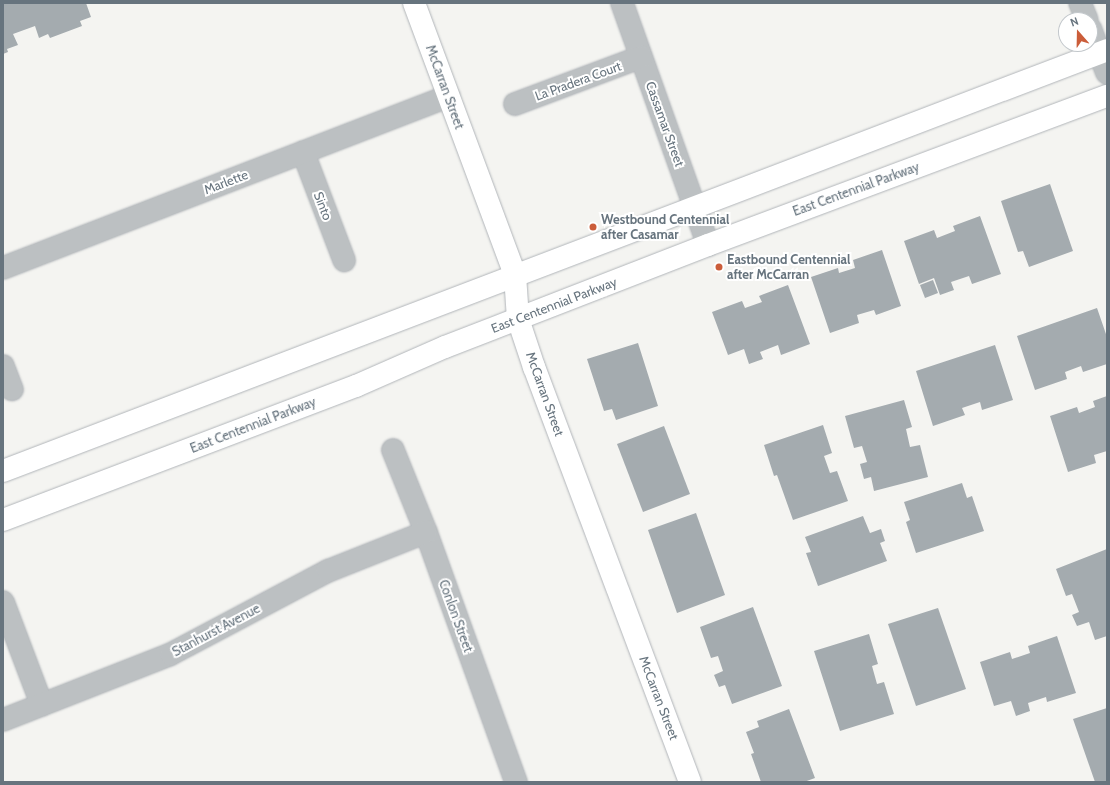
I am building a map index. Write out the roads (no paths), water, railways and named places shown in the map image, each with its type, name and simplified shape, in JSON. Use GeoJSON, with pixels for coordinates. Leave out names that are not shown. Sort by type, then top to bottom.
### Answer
{"type":"FeatureCollection","features":[{"type":"Feature","properties":{"kind":"main road","name":"McCarran Street"},"geometry":{"type":"LineString","coordinates":[[414,3],[515,275],[518,319],[534,367],[690,782]]}},
{"type":"Feature","properties":{"kind":"main road"},"geometry":{"type":"LineString","coordinates":[[3,471],[1103,51]]}},
{"type":"Feature","properties":{"kind":"main road","name":"East Centennial Parkway"},"geometry":{"type":"LineString","coordinates":[[3,520],[356,386],[445,347],[708,245],[1107,96]]}},
{"type":"Feature","properties":{"kind":"street","name":"Cassamar Street"},"geometry":{"type":"LineString","coordinates":[[622,3],[708,245]]}},
{"type":"Feature","properties":{"kind":"street"},"geometry":{"type":"LineString","coordinates":[[1098,42],[1103,51],[1107,73]]}},
{"type":"Feature","properties":{"kind":"street","name":"La Pradera Court"},"geometry":{"type":"LineString","coordinates":[[515,104],[641,57]]}},
{"type":"Feature","properties":{"kind":"street","name":"Marlette"},"geometry":{"type":"LineString","coordinates":[[3,268],[448,96]]}},
{"type":"Feature","properties":{"kind":"street","name":"Sinto"},"geometry":{"type":"LineString","coordinates":[[302,152],[344,260]]}},
{"type":"Feature","properties":{"kind":"street"},"geometry":{"type":"LineString","coordinates":[[3,366],[12,389]]}},
{"type":"Feature","properties":{"kind":"street","name":"Conlon Street"},"geometry":{"type":"LineString","coordinates":[[393,450],[426,532],[516,782]]}},
{"type":"Feature","properties":{"kind":"street","name":"Stanhurst Avenue"},"geometry":{"type":"LineString","coordinates":[[3,720],[171,654],[328,571],[426,532]]}},
{"type":"Feature","properties":{"kind":"street"},"geometry":{"type":"LineString","coordinates":[[3,602],[42,705]]}},
{"type":"Feature","properties":{"kind":"place","name":"Westbound Centennial after Casamar"},"geometry":{"type":"Point","coordinates":[593,227]}},
{"type":"Feature","properties":{"kind":"place","name":"Eastbound Centennial after McCarran"},"geometry":{"type":"Point","coordinates":[719,267]}}]}
